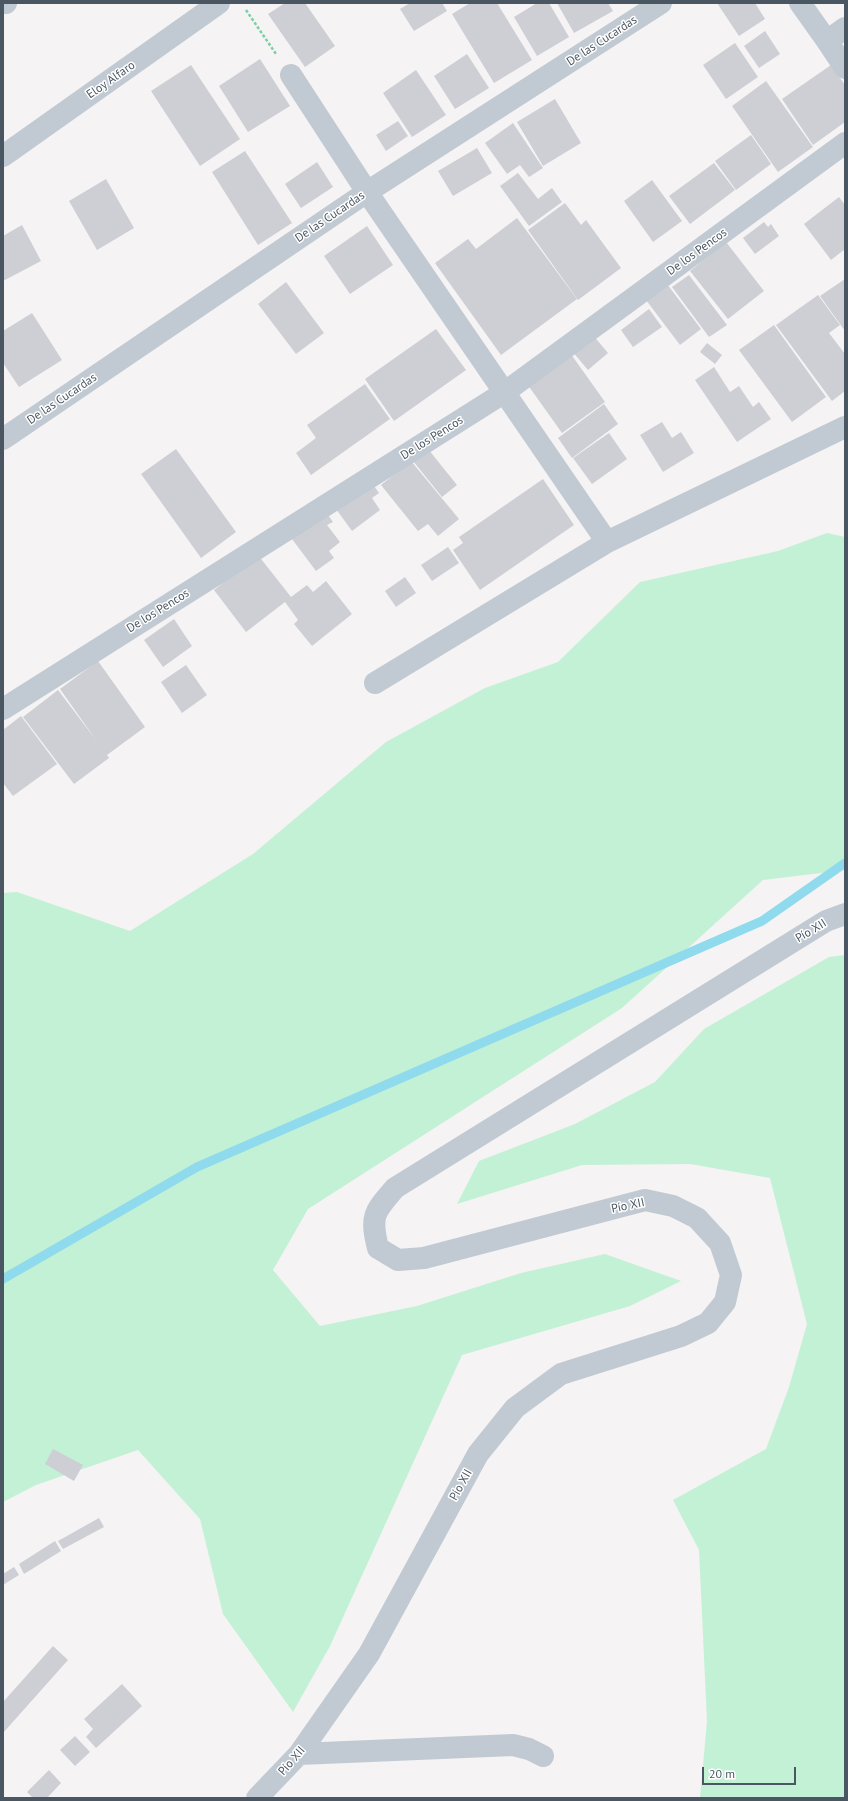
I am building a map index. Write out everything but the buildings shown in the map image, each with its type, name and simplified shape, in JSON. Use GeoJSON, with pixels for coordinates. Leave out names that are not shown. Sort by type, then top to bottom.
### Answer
{"type":"FeatureCollection","features":[{"type":"Feature","properties":{"kind":"street","name":"Eloy Alfaro"},"geometry":{"type":"LineString","coordinates":[[3,156],[219,3]]}},
{"type":"Feature","properties":{"kind":"street","name":"De las Cucardas"},"geometry":{"type":"LineString","coordinates":[[3,439],[367,192],[661,3]]}},
{"type":"Feature","properties":{"kind":"street"},"geometry":{"type":"LineString","coordinates":[[800,3],[845,68]]}},
{"type":"Feature","properties":{"kind":"street"},"geometry":{"type":"LineString","coordinates":[[827,41],[845,28]]}},
{"type":"Feature","properties":{"kind":"street"},"geometry":{"type":"LineString","coordinates":[[291,75],[367,192],[607,542]]}},
{"type":"Feature","properties":{"kind":"street","name":"De los Pencos"},"geometry":{"type":"LineString","coordinates":[[3,709],[505,392],[845,143]]}},
{"type":"Feature","properties":{"kind":"street"},"geometry":{"type":"LineString","coordinates":[[375,683],[607,542],[845,427]]}},
{"type":"Feature","properties":{"kind":"street","name":"Pío XII"},"geometry":{"type":"LineString","coordinates":[[257,1798],[299,1754],[368,1654],[478,1454],[515,1408],[561,1374],[680,1336],[708,1323],[725,1302],[731,1275],[720,1243],[697,1218],[673,1206],[645,1200],[424,1258],[398,1260],[378,1248],[373,1227],[377,1210],[395,1188],[826,921],[845,914]]}},
{"type":"Feature","properties":{"kind":"street"},"geometry":{"type":"LineString","coordinates":[[299,1754],[513,1745],[529,1749],[543,1756]]}},
{"type":"Feature","properties":{"kind":"path"},"geometry":{"type":"LineString","coordinates":[[246,10],[291,75]]}},
{"type":"Feature","properties":{"kind":"green space"},"geometry":{"type":"Polygon","coordinates":[[[827,533],[845,537],[845,870],[763,880],[622,1008],[308,1209],[273,1270],[320,1326],[417,1306],[521,1273],[605,1254],[681,1281],[630,1306],[462,1355],[330,1646],[293,1712],[223,1614],[200,1519],[138,1450],[36,1485],[3,1502],[3,893],[17,892],[130,931],[253,854],[386,742],[485,688],[558,662],[640,582],[778,551],[827,533]]]}},
{"type":"Feature","properties":{"kind":"green space"},"geometry":{"type":"Polygon","coordinates":[[[845,955],[845,1798],[700,1798],[707,1721],[699,1550],[673,1500],[766,1449],[789,1387],[807,1324],[770,1178],[690,1164],[582,1165],[457,1204],[479,1161],[575,1124],[655,1082],[704,1029],[829,957],[845,955]]]}},
{"type":"Feature","properties":{"kind":"waterway"},"geometry":{"type":"LineString","coordinates":[[3,1279],[197,1167],[762,921],[845,863]]}}]}
